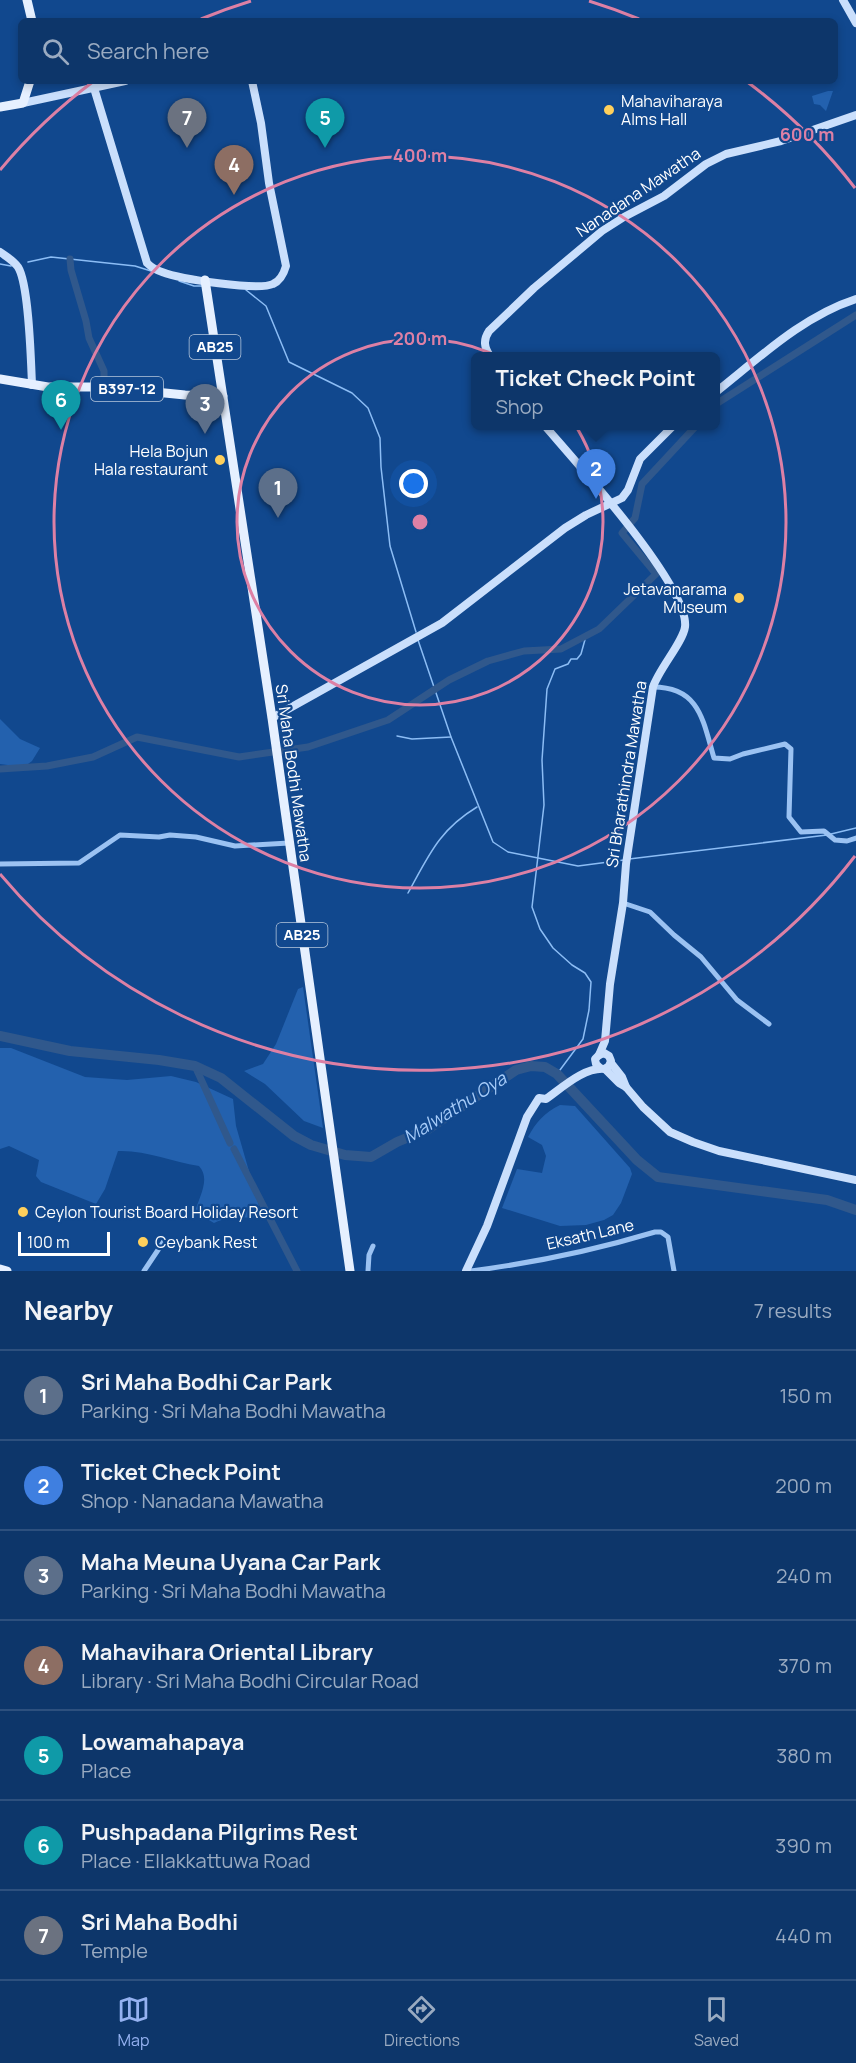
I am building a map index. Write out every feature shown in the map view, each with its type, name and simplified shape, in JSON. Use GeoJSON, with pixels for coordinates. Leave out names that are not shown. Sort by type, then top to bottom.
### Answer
{"type":"FeatureCollection","features":[{"type":"Feature","properties":{"kind":"main road"},"geometry":{"type":"LineString","coordinates":[[27,0],[31,18]]}},
{"type":"Feature","properties":{"kind":"main road"},"geometry":{"type":"LineString","coordinates":[[843,0],[853,8],[856,23]]}},
{"type":"Feature","properties":{"kind":"main road"},"geometry":{"type":"LineString","coordinates":[[23,103],[29,84]]}},
{"type":"Feature","properties":{"kind":"main road"},"geometry":{"type":"LineString","coordinates":[[0,107],[112,84]]}},
{"type":"Feature","properties":{"kind":"main road"},"geometry":{"type":"LineString","coordinates":[[98,87],[147,262],[151,267],[162,272],[205,280],[265,286],[277,282],[286,266],[253,84]]}},
{"type":"Feature","properties":{"kind":"main road","name":"Nanadana Mawatha"},"geometry":{"type":"LineString","coordinates":[[488,352],[485,338],[489,331],[534,288],[602,231],[664,196],[701,168],[720,157],[781,141],[856,115]]}},
{"type":"Feature","properties":{"kind":"main road"},"geometry":{"type":"LineString","coordinates":[[0,252],[16,265],[24,286],[32,385]]}},
{"type":"Feature","properties":{"kind":"main road","name":"Sri Maha Bodhi Mawatha"},"geometry":{"type":"LineString","coordinates":[[205,280],[272,718],[350,1271]]}},
{"type":"Feature","properties":{"kind":"main road"},"geometry":{"type":"LineString","coordinates":[[720,389],[812,319],[856,298]]}},
{"type":"Feature","properties":{"kind":"main road","name":"B397-12"},"geometry":{"type":"LineString","coordinates":[[0,379],[32,385],[105,387],[185,395],[223,396]]}},
{"type":"Feature","properties":{"kind":"main road"},"geometry":{"type":"LineString","coordinates":[[548,430],[613,508]]}},
{"type":"Feature","properties":{"kind":"main road"},"geometry":{"type":"LineString","coordinates":[[272,718],[424,633],[468,604],[564,528],[586,515],[613,508],[626,494],[640,459],[669,430]]}},
{"type":"Feature","properties":{"kind":"main road","name":"Sri Bharathindra Mawatha"},"geometry":{"type":"LineString","coordinates":[[603,1062],[610,984],[623,903],[626,864],[653,687],[683,632],[684,615],[667,579],[613,508]]}},
{"type":"Feature","properties":{"kind":"main road"},"geometry":{"type":"LineString","coordinates":[[466,1271],[487,1226],[530,1111],[538,1098],[546,1099],[603,1062],[622,1077],[626,1087],[643,1107],[670,1132],[719,1151],[856,1180]]}},
{"type":"Feature","properties":{"kind":"main road"},"geometry":{"type":"LineString","coordinates":[[0,1269],[7,1271]]}},
{"type":"Feature","properties":{"kind":"street"},"geometry":{"type":"LineString","coordinates":[[653,687],[675,690],[687,696],[700,711],[714,758],[717,760],[730,759],[785,744],[791,749],[789,817],[801,832],[824,831],[835,840],[847,841],[856,838]]}},
{"type":"Feature","properties":{"kind":"street"},"geometry":{"type":"LineString","coordinates":[[0,864],[79,863],[120,836],[196,837],[235,846],[289,843]]}},
{"type":"Feature","properties":{"kind":"street"},"geometry":{"type":"LineString","coordinates":[[623,903],[650,912],[701,957],[737,1000],[769,1024]]}},
{"type":"Feature","properties":{"kind":"street","name":"Eksath Lane"},"geometry":{"type":"LineString","coordinates":[[471,1271],[607,1246],[655,1232],[661,1232],[668,1237],[674,1271]]}},
{"type":"Feature","properties":{"kind":"street"},"geometry":{"type":"LineString","coordinates":[[144,1271],[164,1240]]}},
{"type":"Feature","properties":{"kind":"street"},"geometry":{"type":"LineString","coordinates":[[368,1271],[369,1255],[373,1246]]}},
{"type":"Feature","properties":{"kind":"shaded area"},"geometry":{"type":"Polygon","coordinates":[[[833,91],[826,111],[820,105],[814,104],[812,96],[833,91]]]}},
{"type":"Feature","properties":{"kind":"shaded area"},"geometry":{"type":"Polygon","coordinates":[[[0,719],[20,739],[40,748],[32,761],[24,767],[0,764],[0,719]]]}},
{"type":"Feature","properties":{"kind":"shaded area"},"geometry":{"type":"Polygon","coordinates":[[[303,987],[323,1128],[304,1121],[265,1084],[244,1071],[263,1064],[276,1044],[298,989],[303,987]]]}},
{"type":"Feature","properties":{"kind":"shaded area"},"geometry":{"type":"Polygon","coordinates":[[[0,1048],[11,1048],[85,1077],[127,1080],[171,1076],[196,1082],[233,1099],[236,1126],[259,1206],[257,1217],[230,1218],[214,1223],[195,1212],[204,1182],[199,1166],[139,1152],[118,1151],[105,1189],[96,1204],[41,1182],[36,1176],[39,1160],[9,1146],[0,1149],[0,1048]]]}},
{"type":"Feature","properties":{"kind":"shaded area"},"geometry":{"type":"Polygon","coordinates":[[[560,1105],[575,1106],[630,1168],[632,1174],[621,1203],[613,1215],[604,1220],[586,1225],[560,1226],[502,1208],[517,1169],[542,1173],[546,1156],[542,1145],[528,1137],[541,1118],[560,1105]]]}},
{"type":"Feature","properties":{"kind":"waterway"},"geometry":{"type":"LineString","coordinates":[[28,262],[51,257],[135,266],[151,271]]}},
{"type":"Feature","properties":{"kind":"waterway"},"geometry":{"type":"LineString","coordinates":[[70,259],[89,338],[104,371],[104,379]]}},
{"type":"Feature","properties":{"kind":"waterway"},"geometry":{"type":"LineString","coordinates":[[0,264],[11,266]]}},
{"type":"Feature","properties":{"kind":"waterway"},"geometry":{"type":"LineString","coordinates":[[179,281],[194,286],[203,286]]}},
{"type":"Feature","properties":{"kind":"waterway"},"geometry":{"type":"LineString","coordinates":[[246,290],[266,306],[289,362],[352,393],[368,408],[380,438],[390,546],[416,632]]}},
{"type":"Feature","properties":{"kind":"waterway"},"geometry":{"type":"LineString","coordinates":[[720,401],[856,315]]}},
{"type":"Feature","properties":{"kind":"waterway"},"geometry":{"type":"LineString","coordinates":[[0,769],[47,766],[93,757],[137,737],[239,757],[308,747],[388,720],[449,680],[488,661],[524,651],[561,649],[599,629],[656,574],[622,533],[635,518],[642,484],[692,430]]}},
{"type":"Feature","properties":{"kind":"waterway"},"geometry":{"type":"LineString","coordinates":[[557,1074],[583,1039],[589,1010],[591,982],[585,973],[553,948],[540,929],[532,907],[544,805],[542,760],[547,689],[555,669],[568,664],[571,659],[577,659],[581,654],[586,636]]}},
{"type":"Feature","properties":{"kind":"waterway"},"geometry":{"type":"LineString","coordinates":[[418,640],[451,737],[493,842],[508,852],[578,866],[624,860]]}},
{"type":"Feature","properties":{"kind":"waterway"},"geometry":{"type":"LineString","coordinates":[[397,736],[412,739],[451,737]]}},
{"type":"Feature","properties":{"kind":"waterway"},"geometry":{"type":"LineString","coordinates":[[408,893],[429,855],[444,834],[477,807]]}},
{"type":"Feature","properties":{"kind":"waterway"},"geometry":{"type":"LineString","coordinates":[[831,834],[856,828]]}},
{"type":"Feature","properties":{"kind":"waterway"},"geometry":{"type":"LineString","coordinates":[[629,859],[827,835]]}},
{"type":"Feature","properties":{"kind":"waterway","name":"Malwathu Oya"},"geometry":{"type":"LineString","coordinates":[[0,1036],[70,1051],[195,1066],[221,1078],[294,1136],[311,1145],[345,1155],[371,1157],[397,1142],[428,1129],[516,1070],[531,1066],[545,1067],[557,1074],[637,1160],[658,1177],[827,1200],[856,1210]]}},
{"type":"Feature","properties":{"kind":"waterway"},"geometry":{"type":"LineString","coordinates":[[195,1066],[230,1143]]}},
{"type":"Feature","properties":{"kind":"waterway"},"geometry":{"type":"LineString","coordinates":[[234,1149],[297,1271]]}},
{"type":"Feature","properties":{"kind":"place","name":"Mahaviharaya Alms Hall"},"geometry":{"type":"Point","coordinates":[609,110]}},
{"type":"Feature","properties":{"kind":"place","name":"Sri Maha Bodhi"},"geometry":{"type":"Point","coordinates":[187,148]}},
{"type":"Feature","properties":{"kind":"place","name":"Lowamahapaya"},"geometry":{"type":"Point","coordinates":[325,148]}},
{"type":"Feature","properties":{"kind":"place","name":"Mahavihara Oriental Library"},"geometry":{"type":"Point","coordinates":[234,195]}},
{"type":"Feature","properties":{"kind":"place","name":"Pushpadana Pilgrims Rest"},"geometry":{"type":"Point","coordinates":[61,430]}},
{"type":"Feature","properties":{"kind":"place","name":"Maha Meuna Uyana Car Park"},"geometry":{"type":"Point","coordinates":[205,434]}},
{"type":"Feature","properties":{"kind":"place","name":"Hela Bojun Hala restaurant"},"geometry":{"type":"Point","coordinates":[220,460]}},
{"type":"Feature","properties":{"kind":"place","name":"Ticket Check Point"},"geometry":{"type":"Point","coordinates":[596,499]}},
{"type":"Feature","properties":{"kind":"place","name":"Sri Maha Bodhi Car Park"},"geometry":{"type":"Point","coordinates":[278,518]}},
{"type":"Feature","properties":{"kind":"place","name":"Jetavanarama Museum"},"geometry":{"type":"Point","coordinates":[739,598]}},
{"type":"Feature","properties":{"kind":"place","name":"Ceylon Tourist Board Holiday Resort"},"geometry":{"type":"Point","coordinates":[23,1212]}},
{"type":"Feature","properties":{"kind":"place","name":"Ceybank Rest"},"geometry":{"type":"Point","coordinates":[143,1242]}}]}
